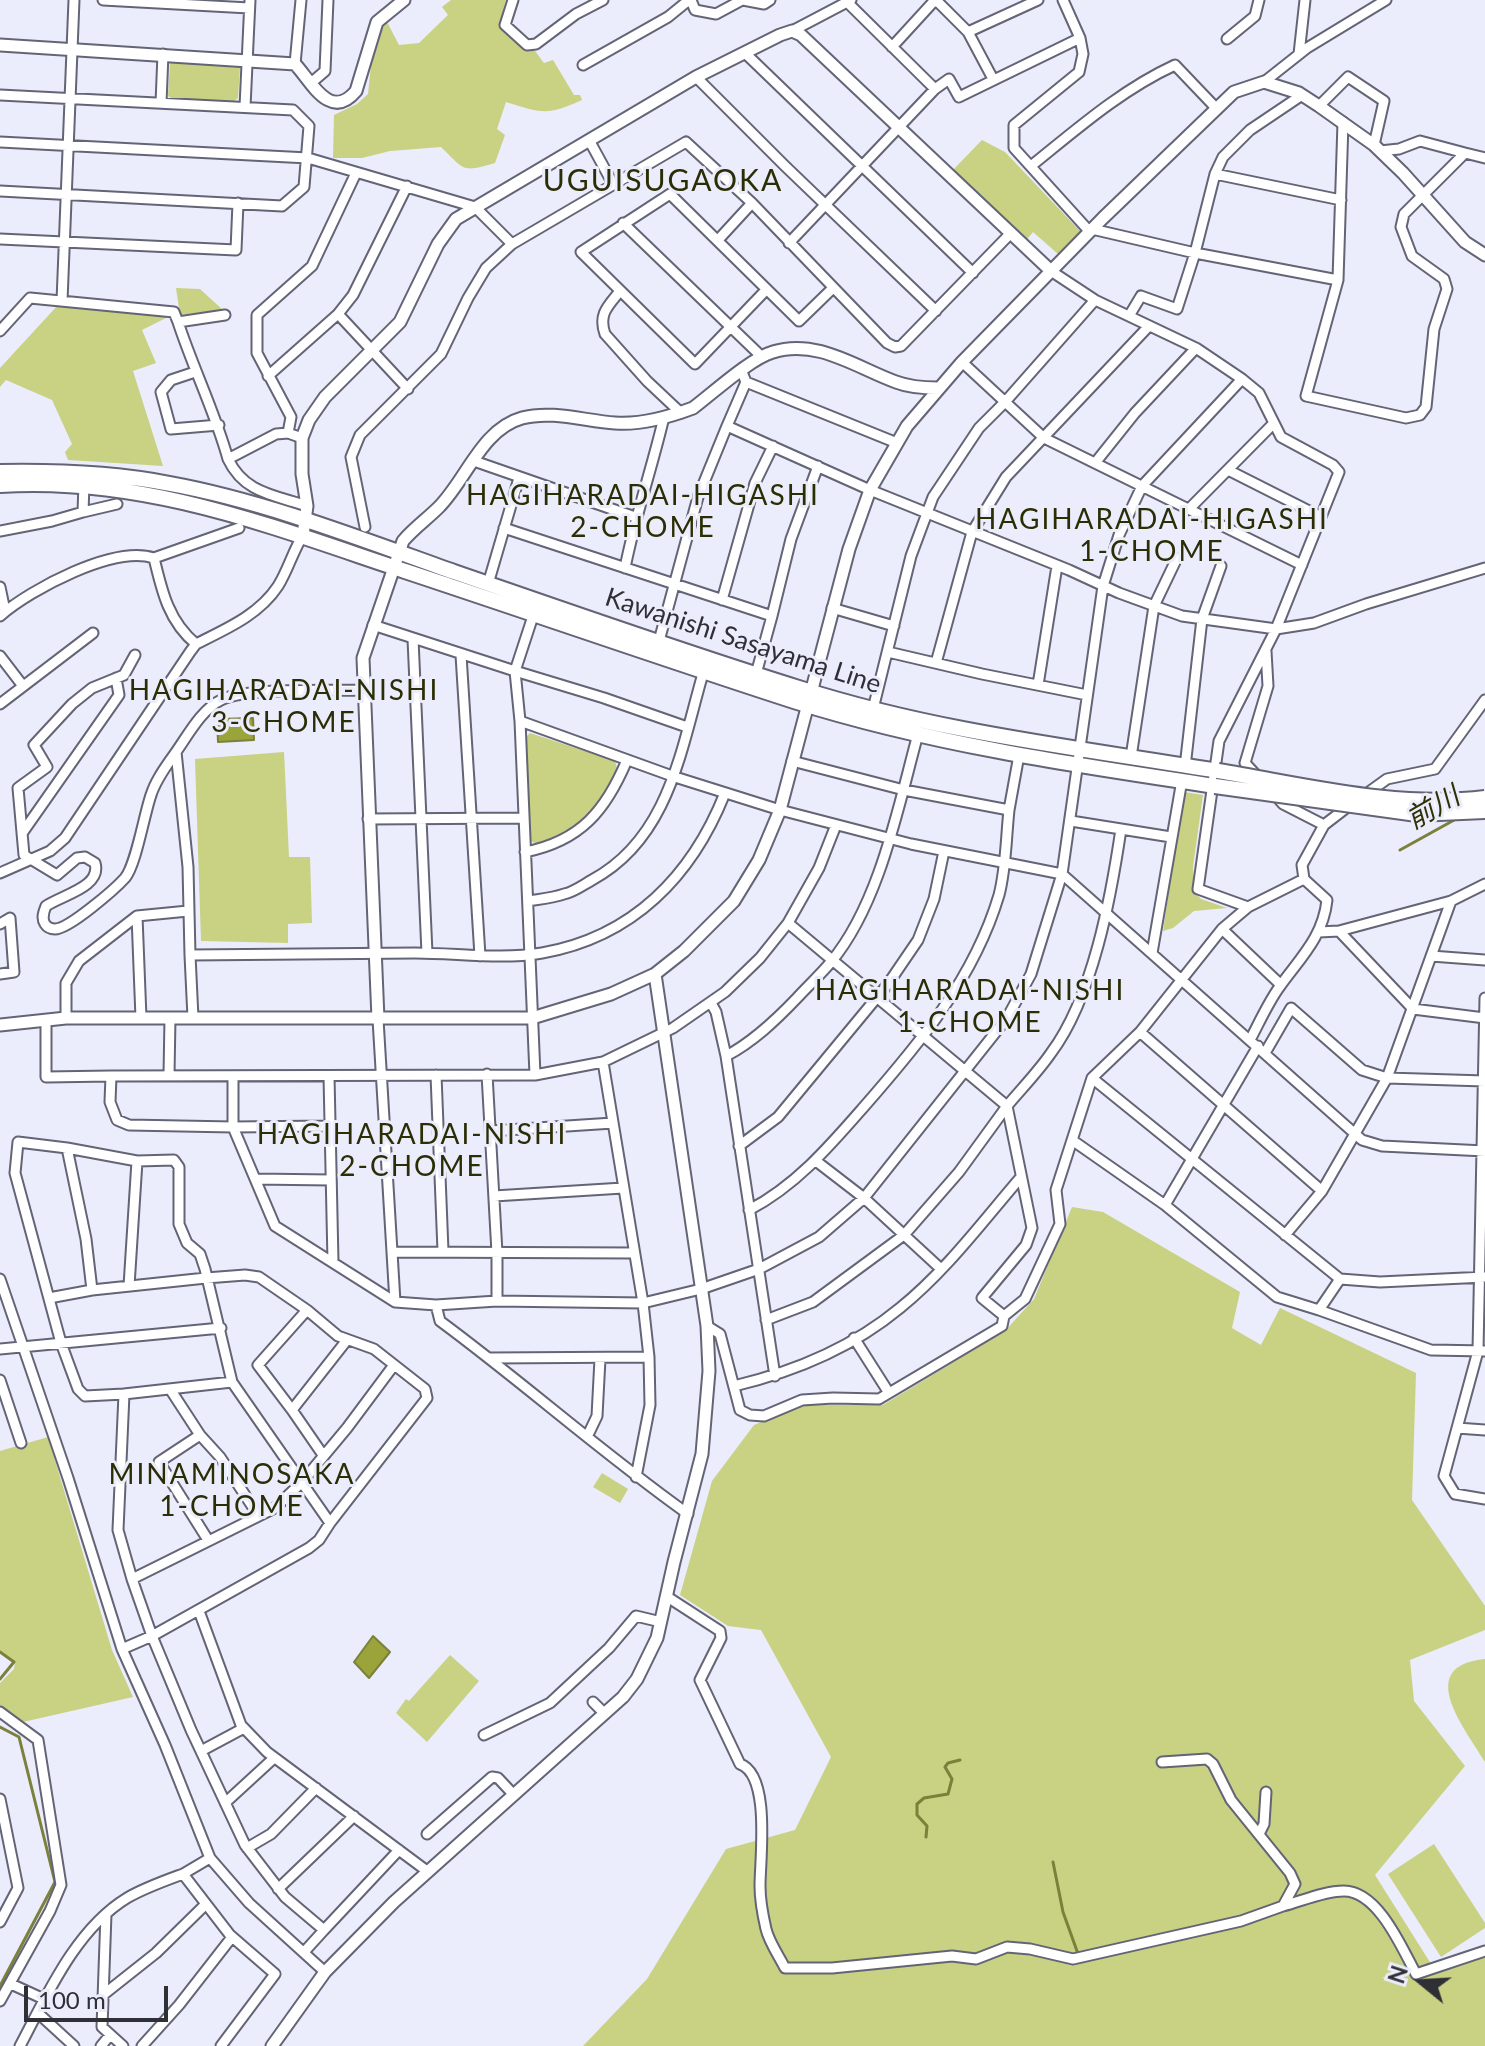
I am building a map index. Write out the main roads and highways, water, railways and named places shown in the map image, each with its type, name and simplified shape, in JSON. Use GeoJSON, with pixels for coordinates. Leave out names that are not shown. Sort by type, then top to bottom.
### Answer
{"type":"FeatureCollection","features":[{"type":"Feature","properties":{"kind":"main road","name":"Kawanishi Sasayama Line"},"geometry":{"type":"LineString","coordinates":[[0,472],[52,470],[84,479]]}},
{"type":"Feature","properties":{"kind":"main road","name":"Kawanishi Sasayama Line"},"geometry":{"type":"LineString","coordinates":[[0,485],[84,479],[143,479],[202,490],[305,521],[534,613],[704,670],[809,698],[918,734],[1019,755],[1131,757],[1183,774]]}},
{"type":"Feature","properties":{"kind":"main road","name":"Kawanishi Sasayama Line"},"geometry":{"type":"LineString","coordinates":[[395,559],[488,584],[659,641],[756,674],[809,698],[873,709],[1079,756],[1183,774],[1417,801],[1485,798]]}},
{"type":"Feature","properties":{"kind":"main road","name":"Kawanishi Sasayama Line"},"geometry":{"type":"LineString","coordinates":[[1214,778],[1417,814],[1485,811]]}},
{"type":"Feature","properties":{"kind":"waterway","name":"前川"},"geometry":{"type":"LineString","coordinates":[[1400,850],[1456,819]]}},
{"type":"Feature","properties":{"kind":"waterway"},"geometry":{"type":"LineString","coordinates":[[0,1652],[14,1662],[0,1679]]}},
{"type":"Feature","properties":{"kind":"waterway"},"geometry":{"type":"LineString","coordinates":[[0,1727],[19,1737],[55,1882],[0,1986]]}},
{"type":"Feature","properties":{"kind":"waterway"},"geometry":{"type":"LineString","coordinates":[[926,1837],[927,1826],[917,1815],[917,1804],[924,1798],[948,1794],[952,1779],[945,1767],[960,1760]]}},
{"type":"Feature","properties":{"kind":"waterway"},"geometry":{"type":"LineString","coordinates":[[1053,1862],[1063,1912],[1077,1951]]}},
{"type":"Feature","properties":{"kind":"district","name":"UGUISUGAOKA"},"geometry":{"type":"Point","coordinates":[663,181]}},
{"type":"Feature","properties":{"kind":"district","name":"HAGIHARADAI-HIGASHI 2-CHOME"},"geometry":{"type":"Point","coordinates":[643,512]}},
{"type":"Feature","properties":{"kind":"district","name":"HAGIHARADAI-HIGASHI 1-CHOME"},"geometry":{"type":"Point","coordinates":[1152,536]}},
{"type":"Feature","properties":{"kind":"district","name":"HAGIHARADAI-NISHI 3-CHOME"},"geometry":{"type":"Point","coordinates":[284,707]}},
{"type":"Feature","properties":{"kind":"district","name":"HAGIHARADAI-NISHI 1-CHOME"},"geometry":{"type":"Point","coordinates":[970,1007]}},
{"type":"Feature","properties":{"kind":"district","name":"HAGIHARADAI-NISHI 2-CHOME"},"geometry":{"type":"Point","coordinates":[412,1151]}},
{"type":"Feature","properties":{"kind":"district","name":"MINAMINOSAKA 1-CHOME"},"geometry":{"type":"Point","coordinates":[232,1491]}}]}
